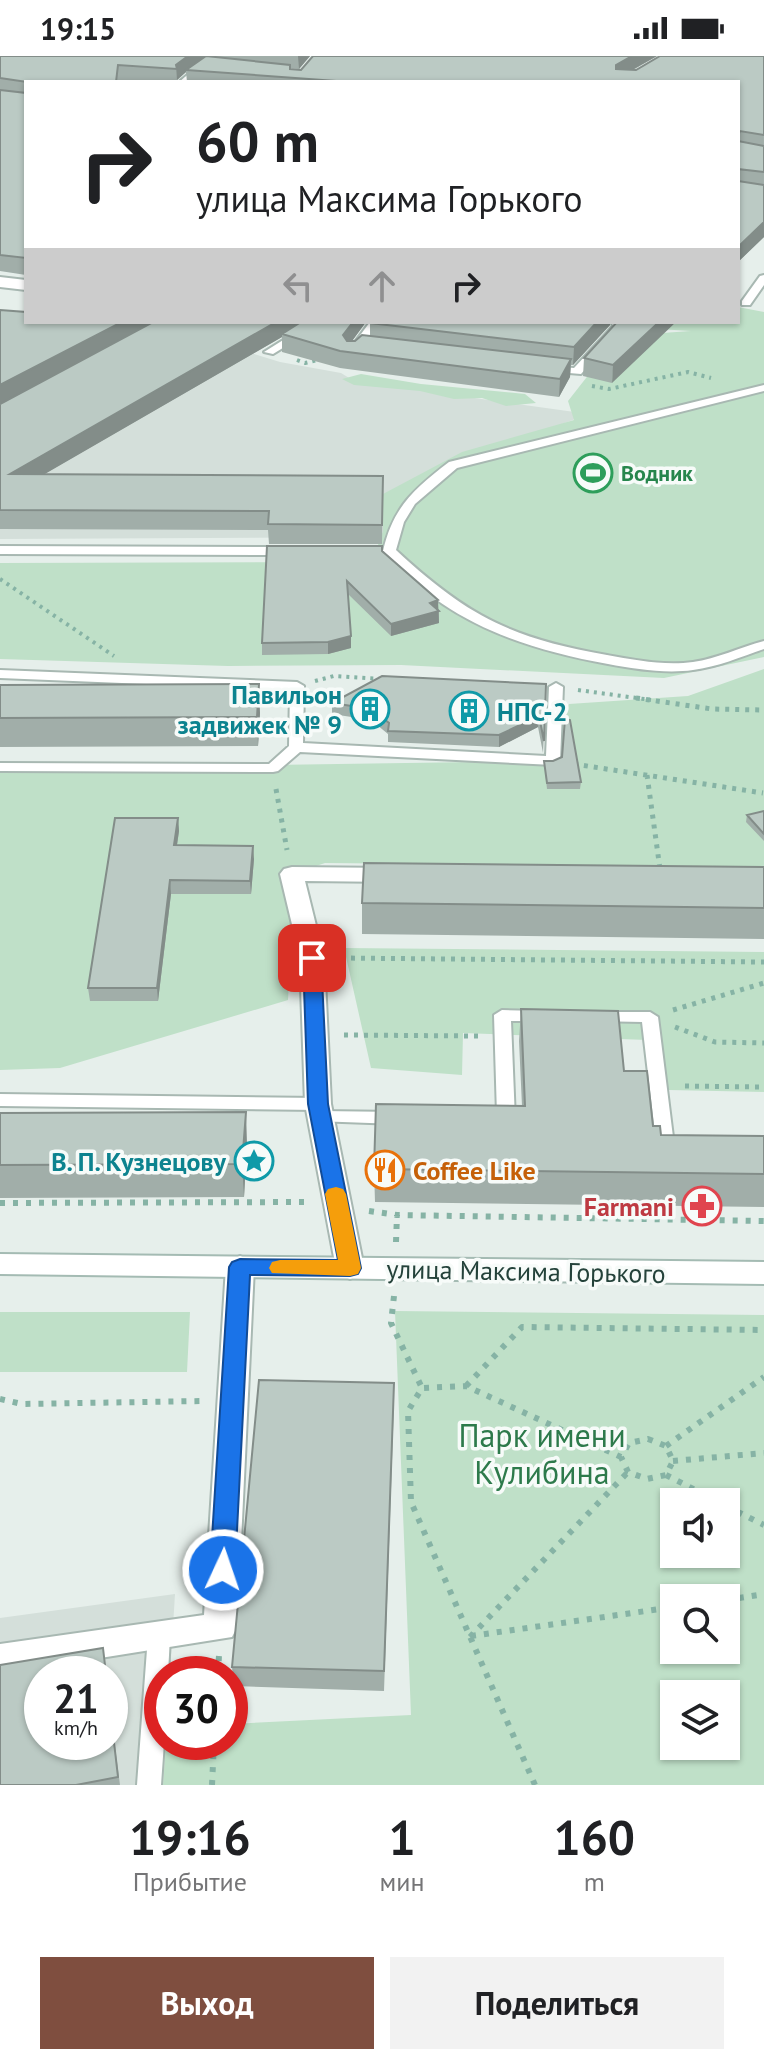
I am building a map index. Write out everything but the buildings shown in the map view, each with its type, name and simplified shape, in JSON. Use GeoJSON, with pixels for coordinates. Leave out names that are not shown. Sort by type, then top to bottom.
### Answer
{"type":"FeatureCollection","features":[{"type":"Feature","properties":{"kind":"street"},"geometry":{"type":"LineString","coordinates":[[0,282],[24,285]]}},
{"type":"Feature","properties":{"kind":"street"},"geometry":{"type":"LineString","coordinates":[[350,1268],[319,1111],[312,958],[292,874],[415,875]]}},
{"type":"Feature","properties":{"kind":"street","name":"улица Максима Горького"},"geometry":{"type":"LineString","coordinates":[[0,1264],[764,1273]]}},
{"type":"Feature","properties":{"kind":"street"},"geometry":{"type":"LineString","coordinates":[[0,1659],[220,1627],[240,1267]]}},
{"type":"Feature","properties":{"kind":"lane"},"geometry":{"type":"LineString","coordinates":[[186,80],[206,64],[218,61]]}},
{"type":"Feature","properties":{"kind":"lane"},"geometry":{"type":"LineString","coordinates":[[746,303],[764,278]]}},
{"type":"Feature","properties":{"kind":"lane"},"geometry":{"type":"LineString","coordinates":[[269,352],[317,324]]}},
{"type":"Feature","properties":{"kind":"lane"},"geometry":{"type":"LineString","coordinates":[[373,347],[354,350],[374,324]]}},
{"type":"Feature","properties":{"kind":"lane"},"geometry":{"type":"LineString","coordinates":[[530,366],[577,372],[618,324]]}},
{"type":"Feature","properties":{"kind":"lane"},"geometry":{"type":"LineString","coordinates":[[756,390],[453,465],[414,495],[393,525],[382,551],[443,600],[488,627],[571,653],[641,664],[692,666],[764,645]]}},
{"type":"Feature","properties":{"kind":"lane"},"geometry":{"type":"LineString","coordinates":[[0,550],[297,551]]}},
{"type":"Feature","properties":{"kind":"lane"},"geometry":{"type":"LineString","coordinates":[[0,674],[297,686],[296,747]]}},
{"type":"Feature","properties":{"kind":"lane"},"geometry":{"type":"LineString","coordinates":[[0,767],[273,768],[296,747],[553,761],[556,687]]}},
{"type":"Feature","properties":{"kind":"lane"},"geometry":{"type":"LineString","coordinates":[[475,1119],[506,1120],[502,1015],[650,1017],[666,1150],[694,1150]]}},
{"type":"Feature","properties":{"kind":"lane"},"geometry":{"type":"LineString","coordinates":[[0,1100],[319,1111],[413,1119]]}},
{"type":"Feature","properties":{"kind":"lane"},"geometry":{"type":"LineString","coordinates":[[149,1785],[159,1636]]}},
{"type":"Feature","properties":{"kind":"path"},"geometry":{"type":"LineString","coordinates":[[577,372],[580,384],[609,389],[688,372],[756,390]]}},
{"type":"Feature","properties":{"kind":"path"},"geometry":{"type":"LineString","coordinates":[[0,579],[152,681]]}},
{"type":"Feature","properties":{"kind":"path"},"geometry":{"type":"LineString","coordinates":[[297,686],[334,676],[382,679]]}},
{"type":"Feature","properties":{"kind":"path"},"geometry":{"type":"LineString","coordinates":[[556,687],[712,709],[764,710]]}},
{"type":"Feature","properties":{"kind":"path"},"geometry":{"type":"LineString","coordinates":[[553,761],[763,793]]}},
{"type":"Feature","properties":{"kind":"path"},"geometry":{"type":"LineString","coordinates":[[273,768],[292,874]]}},
{"type":"Feature","properties":{"kind":"path"},"geometry":{"type":"LineString","coordinates":[[647,775],[661,878]]}},
{"type":"Feature","properties":{"kind":"path"},"geometry":{"type":"LineString","coordinates":[[312,958],[764,962]]}},
{"type":"Feature","properties":{"kind":"path"},"geometry":{"type":"LineString","coordinates":[[650,1017],[764,983]]}},
{"type":"Feature","properties":{"kind":"path"},"geometry":{"type":"LineString","coordinates":[[650,1017],[715,1042],[764,1043]]}},
{"type":"Feature","properties":{"kind":"path"},"geometry":{"type":"LineString","coordinates":[[315,1034],[503,1036]]}},
{"type":"Feature","properties":{"kind":"path"},"geometry":{"type":"LineString","coordinates":[[658,1086],[764,1087]]}},
{"type":"Feature","properties":{"kind":"path"},"geometry":{"type":"LineString","coordinates":[[0,1203],[313,1202],[397,1215],[764,1221]]}},
{"type":"Feature","properties":{"kind":"path"},"geometry":{"type":"LineString","coordinates":[[397,1215],[391,1323],[422,1388]]}},
{"type":"Feature","properties":{"kind":"path"},"geometry":{"type":"LineString","coordinates":[[466,1386],[522,1327],[764,1330]]}},
{"type":"Feature","properties":{"kind":"path"},"geometry":{"type":"LineString","coordinates":[[666,1446],[764,1377]]}},
{"type":"Feature","properties":{"kind":"path"},"geometry":{"type":"LineString","coordinates":[[422,1388],[466,1386],[621,1457],[628,1472],[647,1479],[666,1475],[692,1488]]}},
{"type":"Feature","properties":{"kind":"path"},"geometry":{"type":"LineString","coordinates":[[422,1388],[408,1411],[411,1502],[535,1785]]}},
{"type":"Feature","properties":{"kind":"path"},"geometry":{"type":"LineString","coordinates":[[0,1399],[22,1404],[231,1400]]}},
{"type":"Feature","properties":{"kind":"path"},"geometry":{"type":"LineString","coordinates":[[621,1457],[629,1443],[648,1439],[666,1446],[673,1461]]}},
{"type":"Feature","properties":{"kind":"path"},"geometry":{"type":"LineString","coordinates":[[673,1461],[764,1453]]}},
{"type":"Feature","properties":{"kind":"path"},"geometry":{"type":"LineString","coordinates":[[666,1475],[673,1461]]}},
{"type":"Feature","properties":{"kind":"path"},"geometry":{"type":"LineString","coordinates":[[470,1637],[628,1472]]}},
{"type":"Feature","properties":{"kind":"path"},"geometry":{"type":"LineString","coordinates":[[740,1513],[764,1525]]}},
{"type":"Feature","properties":{"kind":"path"},"geometry":{"type":"LineString","coordinates":[[740,1598],[764,1594]]}},
{"type":"Feature","properties":{"kind":"path"},"geometry":{"type":"LineString","coordinates":[[470,1637],[660,1609]]}},
{"type":"Feature","properties":{"kind":"path"},"geometry":{"type":"LineString","coordinates":[[212,1785],[213,1760]]}},
{"type":"Feature","properties":{"kind":"shaded area"},"geometry":{"type":"Polygon","coordinates":[[[183,332],[280,362],[341,373],[354,381],[589,414],[551,428],[383,531],[382,537],[0,539],[0,431],[183,332]]]}},
{"type":"Feature","properties":{"kind":"shaded area"},"geometry":{"type":"Polygon","coordinates":[[[175,1594],[171,1656],[144,1656],[144,1760],[165,1760],[163,1785],[0,1785],[0,1618],[175,1594]]]}},
{"type":"Feature","properties":{"kind":"green space","name":"Водник"},"geometry":{"type":"Polygon","coordinates":[[[740,307],[764,312],[764,657],[664,678],[401,665],[228,666],[0,659],[0,563],[372,562],[383,531],[383,494],[462,452],[574,420],[568,401],[619,336],[691,331],[658,329],[626,334],[609,324],[740,324],[740,307]]]}},
{"type":"Feature","properties":{"kind":"green space"},"geometry":{"type":"Polygon","coordinates":[[[361,374],[421,384],[525,394],[536,403],[506,406],[482,398],[454,399],[420,391],[354,385],[342,379],[361,374]]]}},
{"type":"Feature","properties":{"kind":"green space"},"geometry":{"type":"Polygon","coordinates":[[[764,669],[764,867],[325,863],[295,873],[288,1000],[60,1068],[0,1070],[0,769],[540,761],[569,704],[688,696],[764,669]]]}},
{"type":"Feature","properties":{"kind":"green space"},"geometry":{"type":"Polygon","coordinates":[[[344,948],[764,952],[764,1092],[669,1090],[647,1040],[463,1033],[462,1075],[371,1068],[344,948]]]}},
{"type":"Feature","properties":{"kind":"green space","name":"Парк имени Кулибина"},"geometry":{"type":"Polygon","coordinates":[[[395,1311],[764,1315],[764,1785],[163,1785],[165,1760],[248,1760],[248,1723],[411,1715],[395,1311]]]}},
{"type":"Feature","properties":{"kind":"green space"},"geometry":{"type":"Polygon","coordinates":[[[0,1312],[190,1312],[187,1372],[0,1372],[0,1312]]]}},
{"type":"Feature","properties":{"kind":"slow traffic"},"geometry":{"type":"LineString","coordinates":[[280,1268],[350,1268],[336,1194]]}},
{"type":"Feature","properties":{"kind":"place","name":"Водник"},"geometry":{"type":"Point","coordinates":[593,473]}},
{"type":"Feature","properties":{"kind":"place","name":"Павильон задвижек № 9"},"geometry":{"type":"Point","coordinates":[370,709]}},
{"type":"Feature","properties":{"kind":"place","name":"НПС-2"},"geometry":{"type":"Point","coordinates":[469,711]}},
{"type":"Feature","properties":{"kind":"place","name":"В. П. Кузнецову"},"geometry":{"type":"Point","coordinates":[254,1161]}},
{"type":"Feature","properties":{"kind":"place","name":"Coffee Like"},"geometry":{"type":"Point","coordinates":[385,1170]}},
{"type":"Feature","properties":{"kind":"place","name":"Farmani"},"geometry":{"type":"Point","coordinates":[702,1206]}},
{"type":"Feature","properties":{"kind":"route"},"geometry":{"type":"LineString","coordinates":[[223,1570],[240,1267],[350,1268],[318,1104],[312,958]]}}]}
